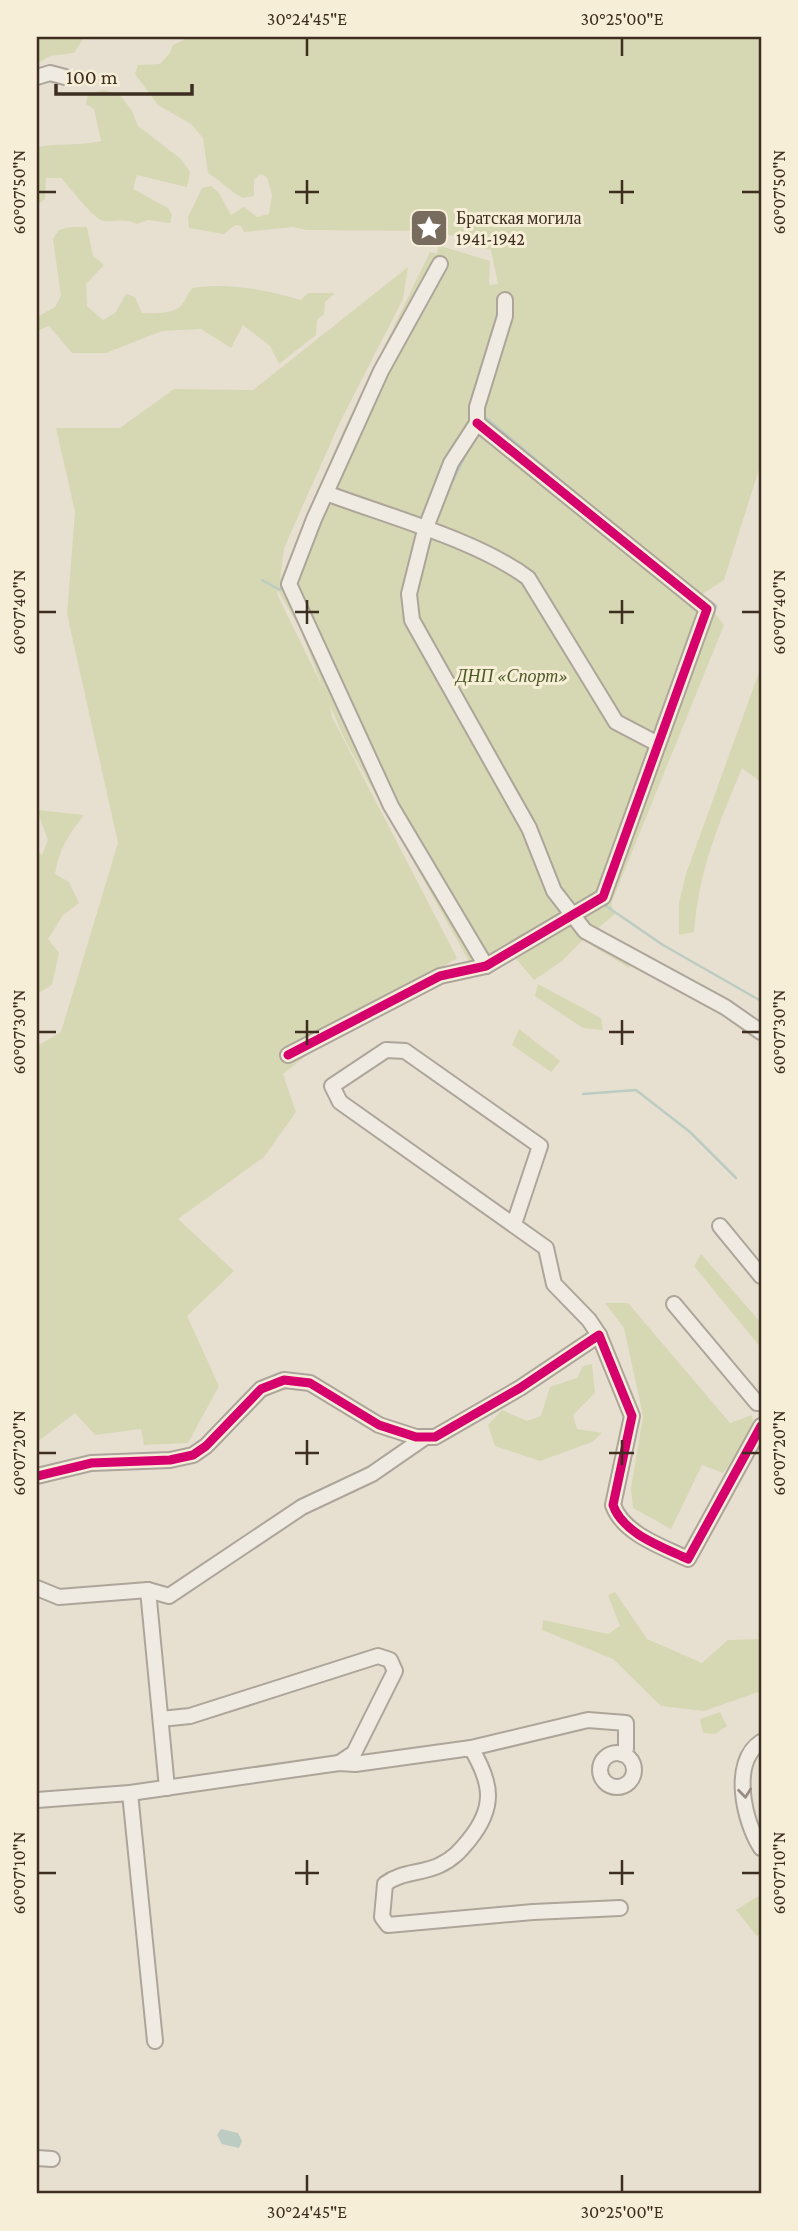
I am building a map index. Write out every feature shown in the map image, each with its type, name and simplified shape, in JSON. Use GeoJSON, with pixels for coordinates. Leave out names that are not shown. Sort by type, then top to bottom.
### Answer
{"type":"FeatureCollection","features":[{"type":"Feature","properties":{"kind":"street"},"geometry":{"type":"LineString","coordinates":[[37,78],[51,74],[65,77]]}},
{"type":"Feature","properties":{"kind":"street"},"geometry":{"type":"LineString","coordinates":[[440,264],[382,371],[326,493],[289,584],[391,806],[486,967]]}},
{"type":"Feature","properties":{"kind":"street"},"geometry":{"type":"LineString","coordinates":[[505,300],[505,316],[477,407],[477,423],[451,463],[425,530],[409,594],[412,620],[529,828],[554,891],[585,931],[725,1007],[761,1032]]}},
{"type":"Feature","properties":{"kind":"street"},"geometry":{"type":"LineString","coordinates":[[288,1055],[440,976],[486,967],[603,897],[707,608],[477,423]]}},
{"type":"Feature","properties":{"kind":"street"},"geometry":{"type":"LineString","coordinates":[[326,493],[500,561],[528,578],[616,722],[658,744]]}},
{"type":"Feature","properties":{"kind":"street"},"geometry":{"type":"LineString","coordinates":[[514,1224],[540,1146],[405,1051],[386,1049],[332,1086],[340,1102],[546,1248],[554,1284],[589,1320],[599,1335],[632,1416],[613,1505],[616,1514],[637,1533],[688,1559],[761,1426]]}},
{"type":"Feature","properties":{"kind":"street"},"geometry":{"type":"LineString","coordinates":[[720,1226],[761,1276]]}},
{"type":"Feature","properties":{"kind":"street"},"geometry":{"type":"LineString","coordinates":[[674,1304],[757,1403],[761,1403]]}},
{"type":"Feature","properties":{"kind":"street"},"geometry":{"type":"LineString","coordinates":[[37,1476],[91,1463],[170,1460],[192,1455],[206,1446],[261,1389],[284,1380],[310,1383],[379,1425],[424,1438],[435,1437],[520,1388],[599,1335]]}},
{"type":"Feature","properties":{"kind":"street"},"geometry":{"type":"LineString","coordinates":[[37,1588],[59,1597],[148,1590],[169,1595],[302,1507],[372,1474],[424,1438]]}},
{"type":"Feature","properties":{"kind":"street"},"geometry":{"type":"LineString","coordinates":[[148,1590],[167,1788]]}},
{"type":"Feature","properties":{"kind":"street"},"geometry":{"type":"LineString","coordinates":[[161,1719],[190,1716],[379,1657],[390,1660],[395,1671],[354,1753],[339,1763]]}},
{"type":"Feature","properties":{"kind":"street"},"geometry":{"type":"LineString","coordinates":[[37,1800],[130,1793],[339,1763],[355,1765],[471,1748],[587,1720],[626,1724],[626,1749],[622,1754]]}},
{"type":"Feature","properties":{"kind":"street"},"geometry":{"type":"LineString","coordinates":[[761,1742],[749,1753],[744,1785],[749,1819],[761,1848]]}},
{"type":"Feature","properties":{"kind":"street"},"geometry":{"type":"LineString","coordinates":[[471,1748],[485,1771],[489,1805],[482,1825],[456,1856],[438,1866],[395,1876],[385,1884],[382,1917],[388,1925],[533,1912],[620,1908]]}},
{"type":"Feature","properties":{"kind":"street"},"geometry":{"type":"LineString","coordinates":[[130,1793],[155,2041]]}},
{"type":"Feature","properties":{"kind":"green space"},"geometry":{"type":"Polygon","coordinates":[[[37,37],[84,37],[74,53],[50,56],[37,64],[37,37]]]}},
{"type":"Feature","properties":{"kind":"green space","name":"ДНП «Спорт»"},"geometry":{"type":"Polygon","coordinates":[[[189,37],[761,37],[761,463],[724,580],[701,595],[724,625],[611,904],[615,914],[596,930],[637,951],[629,968],[583,940],[562,961],[534,980],[512,954],[470,963],[345,740],[330,705],[332,717],[457,958],[345,1025],[283,1074],[296,1112],[264,1157],[178,1219],[234,1271],[187,1316],[219,1386],[188,1443],[144,1445],[141,1429],[95,1435],[75,1413],[37,1442],[37,1046],[61,1032],[118,843],[67,614],[75,512],[56,428],[120,428],[174,389],[253,390],[408,267],[403,299],[340,422],[284,548],[280,580],[344,429],[430,252],[437,254],[438,247],[444,247],[490,261],[489,285],[498,284],[491,250],[439,231],[307,230],[293,227],[244,232],[241,226],[235,225],[224,234],[189,228],[188,217],[202,188],[211,186],[219,193],[231,215],[244,207],[257,217],[269,214],[272,195],[267,177],[260,174],[254,180],[254,196],[243,198],[208,173],[203,138],[191,124],[158,105],[135,74],[138,65],[160,64],[173,45],[189,37]],[[278,590],[277,594],[323,688],[300,629],[278,590]]]}},
{"type":"Feature","properties":{"kind":"green space"},"geometry":{"type":"Polygon","coordinates":[[[104,90],[120,95],[132,111],[138,126],[181,159],[190,172],[187,187],[137,175],[133,189],[168,208],[172,215],[170,223],[148,220],[137,224],[128,221],[104,221],[88,209],[61,178],[46,178],[45,199],[37,205],[37,147],[101,141],[94,109],[86,104],[88,94],[104,90]]]}},
{"type":"Feature","properties":{"kind":"green space"},"geometry":{"type":"Polygon","coordinates":[[[87,227],[93,256],[104,265],[86,284],[87,306],[103,320],[115,313],[126,294],[135,297],[142,313],[153,313],[175,310],[193,288],[207,286],[247,288],[301,300],[308,293],[335,293],[325,302],[324,314],[317,320],[316,335],[279,364],[270,346],[243,325],[231,348],[201,329],[162,331],[106,353],[72,353],[49,326],[37,331],[37,317],[55,307],[61,296],[53,239],[59,230],[87,227]]]}},
{"type":"Feature","properties":{"kind":"green space"},"geometry":{"type":"Polygon","coordinates":[[[761,667],[761,782],[742,768],[705,868],[694,932],[679,935],[679,903],[686,874],[761,667]]]}},
{"type":"Feature","properties":{"kind":"green space"},"geometry":{"type":"Polygon","coordinates":[[[37,810],[84,815],[65,842],[55,874],[69,882],[79,903],[63,915],[48,939],[59,953],[52,985],[37,994],[37,850],[42,855],[48,840],[37,810]]]}},
{"type":"Feature","properties":{"kind":"green space"},"geometry":{"type":"Polygon","coordinates":[[[538,984],[601,1018],[603,1030],[583,1028],[535,996],[538,984]]]}},
{"type":"Feature","properties":{"kind":"green space"},"geometry":{"type":"Polygon","coordinates":[[[519,1029],[560,1061],[551,1072],[512,1045],[519,1029]]]}},
{"type":"Feature","properties":{"kind":"green space"},"geometry":{"type":"Polygon","coordinates":[[[701,1254],[761,1323],[761,1348],[694,1266],[701,1254]]]}},
{"type":"Feature","properties":{"kind":"green space"},"geometry":{"type":"Polygon","coordinates":[[[605,1303],[628,1303],[730,1423],[752,1415],[754,1432],[723,1473],[702,1465],[671,1529],[633,1508],[631,1488],[643,1416],[624,1328],[605,1303]]]}},
{"type":"Feature","properties":{"kind":"green space"},"geometry":{"type":"Polygon","coordinates":[[[592,1364],[595,1393],[573,1415],[577,1429],[602,1433],[592,1442],[540,1461],[495,1446],[488,1425],[502,1410],[527,1421],[541,1416],[550,1387],[577,1378],[583,1366],[592,1364]]]}},
{"type":"Feature","properties":{"kind":"green space"},"geometry":{"type":"Polygon","coordinates":[[[615,1592],[647,1639],[702,1663],[728,1640],[761,1639],[761,1691],[704,1711],[661,1706],[613,1659],[542,1630],[543,1620],[608,1634],[620,1626],[608,1595],[615,1592]]]}},
{"type":"Feature","properties":{"kind":"green space"},"geometry":{"type":"Polygon","coordinates":[[[720,1712],[727,1726],[715,1734],[703,1733],[700,1719],[720,1712]]]}},
{"type":"Feature","properties":{"kind":"green space"},"geometry":{"type":"Polygon","coordinates":[[[760,1895],[761,1934],[757,1936],[736,1910],[760,1895]]]}},
{"type":"Feature","properties":{"kind":"shaded area"},"geometry":{"type":"Polygon","coordinates":[[[221,2129],[238,2133],[242,2141],[239,2148],[222,2144],[217,2135],[221,2129]]]}},
{"type":"Feature","properties":{"kind":"waterway"},"geometry":{"type":"LineString","coordinates":[[485,417],[595,509]]}},
{"type":"Feature","properties":{"kind":"waterway"},"geometry":{"type":"LineString","coordinates":[[443,501],[471,444]]}},
{"type":"Feature","properties":{"kind":"waterway"},"geometry":{"type":"LineString","coordinates":[[262,580],[280,590],[283,583]]}},
{"type":"Feature","properties":{"kind":"waterway"},"geometry":{"type":"LineString","coordinates":[[693,588],[716,606],[702,644]]}},
{"type":"Feature","properties":{"kind":"waterway"},"geometry":{"type":"LineString","coordinates":[[608,900],[606,906],[663,945],[761,1001]]}},
{"type":"Feature","properties":{"kind":"waterway"},"geometry":{"type":"LineString","coordinates":[[583,1094],[636,1090],[690,1132],[736,1178]]}},
{"type":"Feature","properties":{"kind":"cycle path"},"geometry":{"type":"LineString","coordinates":[[288,1055],[440,976],[486,966],[603,897],[707,609],[477,423]]}},
{"type":"Feature","properties":{"kind":"cycle path"},"geometry":{"type":"LineString","coordinates":[[37,1476],[91,1463],[170,1460],[193,1455],[206,1446],[261,1389],[284,1380],[310,1383],[379,1425],[416,1437],[435,1437],[520,1388],[599,1335],[632,1416],[613,1505],[625,1524],[635,1532],[688,1559],[761,1426]]}},
{"type":"Feature","properties":{"kind":"place","name":"Братская могила 1941-1942"},"geometry":{"type":"Point","coordinates":[429,228]}}]}
